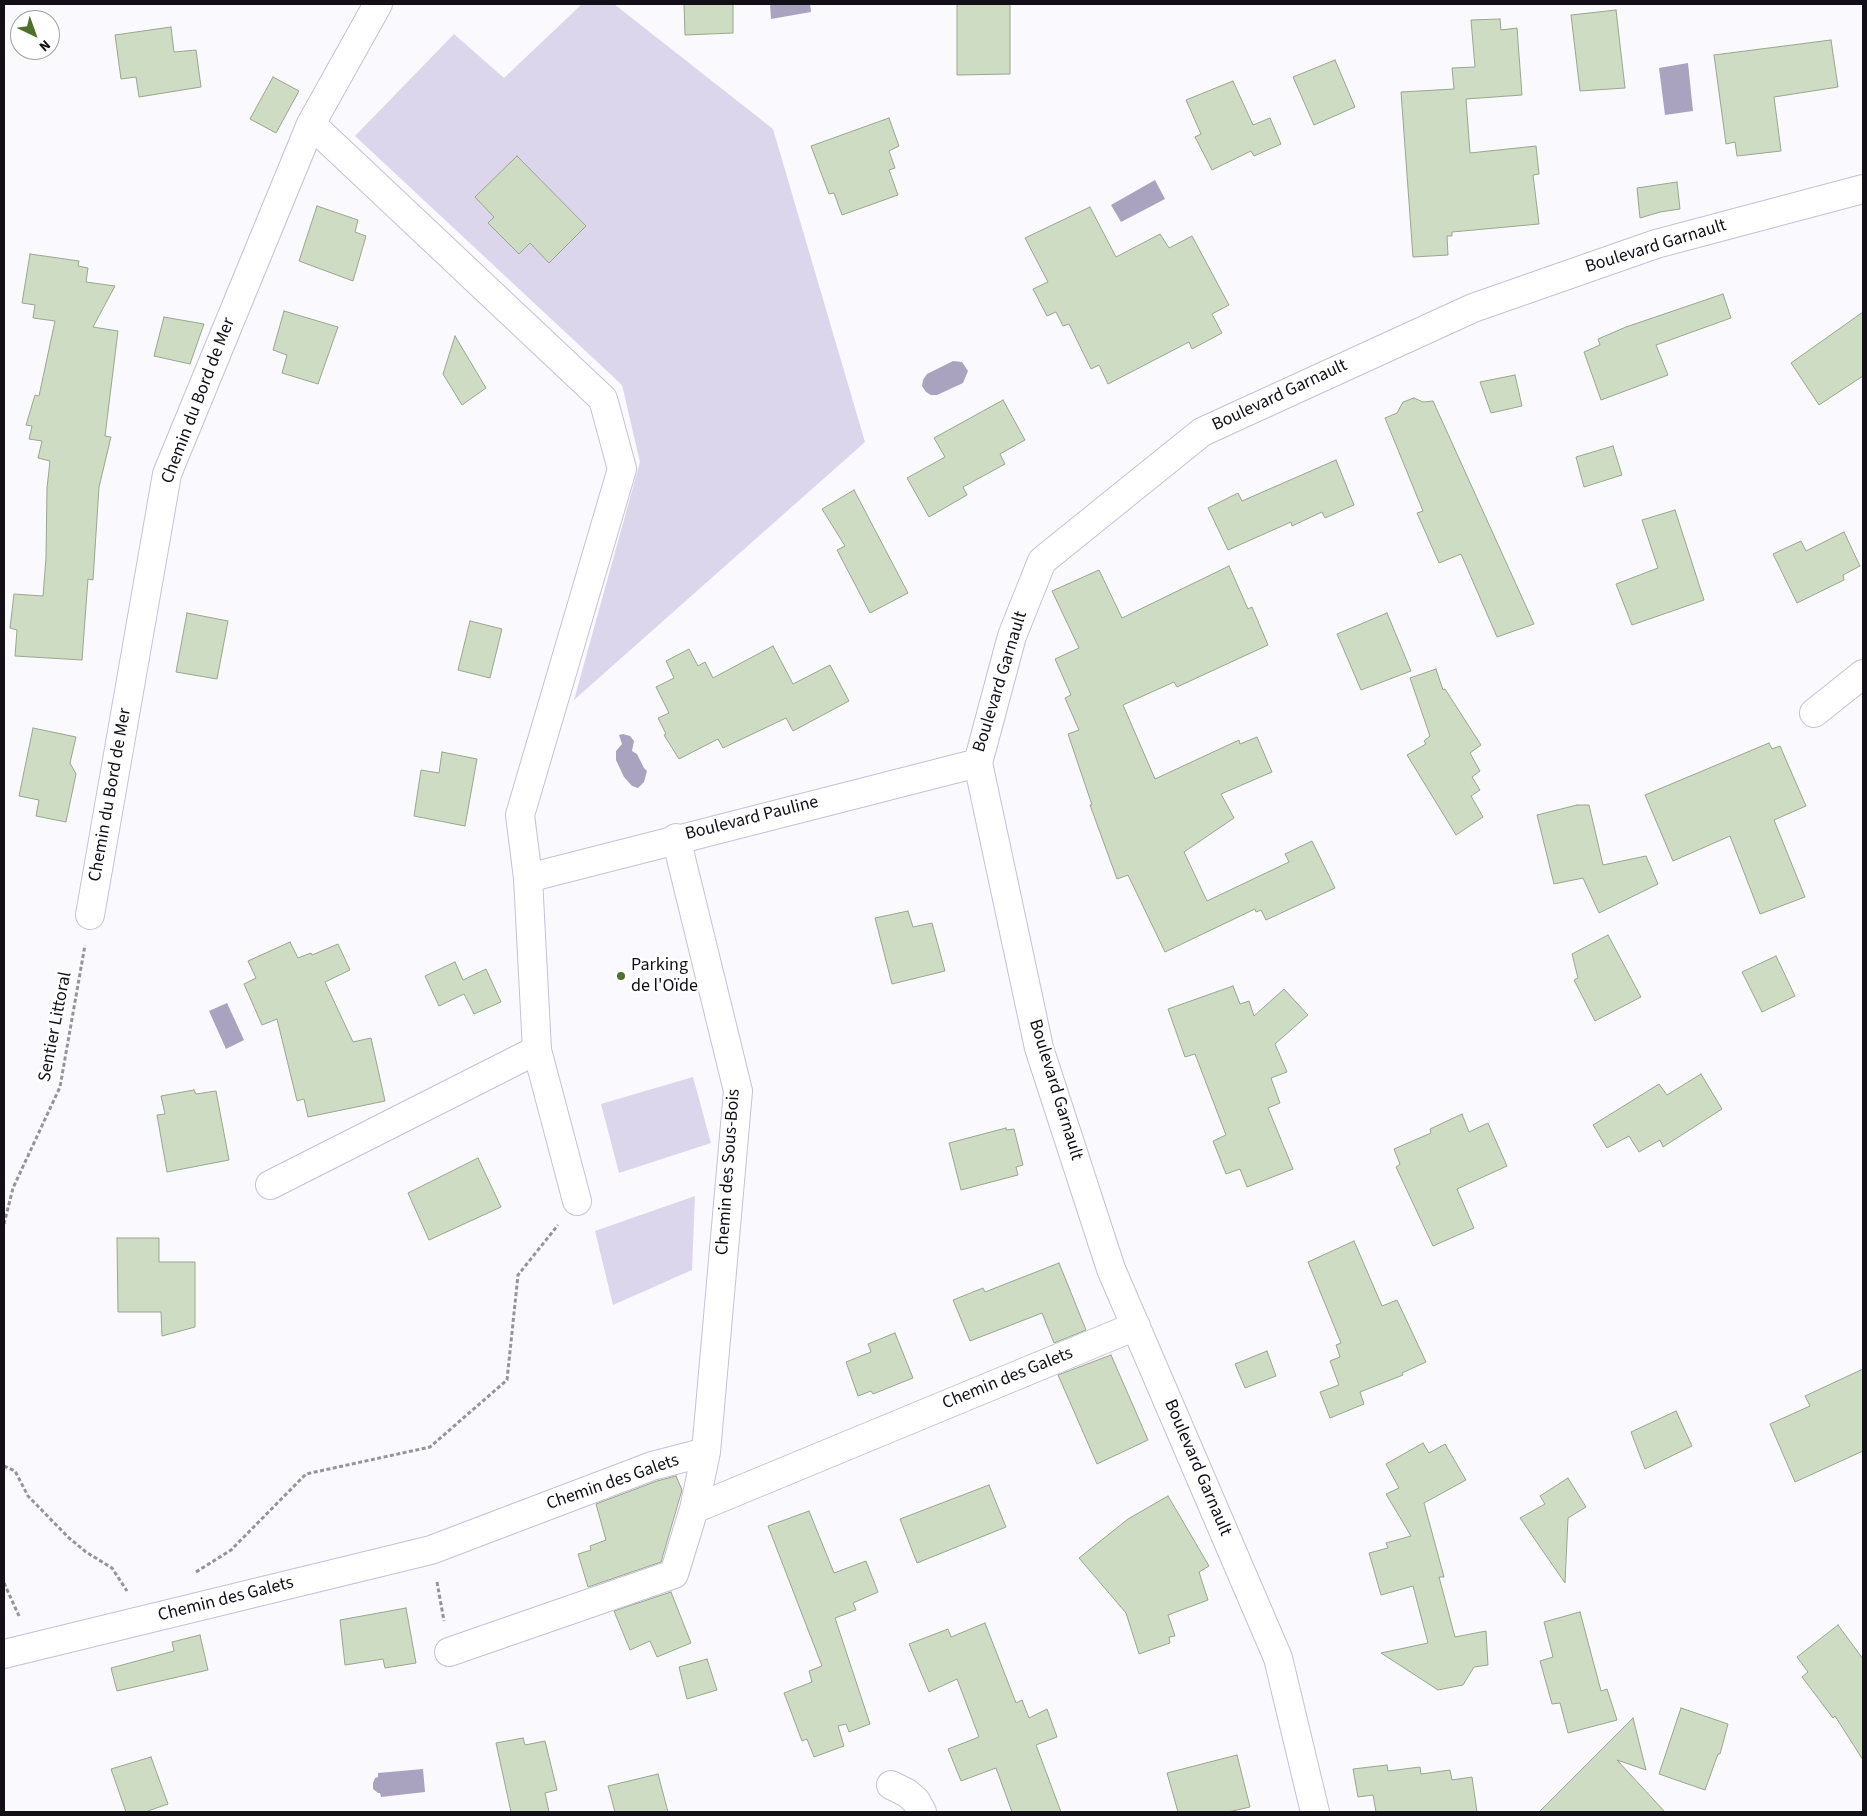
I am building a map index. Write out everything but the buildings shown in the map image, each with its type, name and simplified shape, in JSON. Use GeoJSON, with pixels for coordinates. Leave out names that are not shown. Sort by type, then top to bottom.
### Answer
{"type":"FeatureCollection","features":[{"type":"Feature","properties":{"kind":"street","name":"Chemin du Bord de Mer"},"geometry":{"type":"LineString","coordinates":[[90,915],[167,474],[312,124],[378,4]]}},
{"type":"Feature","properties":{"kind":"street"},"geometry":{"type":"LineString","coordinates":[[312,124],[603,399],[622,468],[520,815],[528,878],[537,1050],[577,1200]]}},
{"type":"Feature","properties":{"kind":"street","name":"Boulevard Garnault"},"geometry":{"type":"LineString","coordinates":[[1315,1812],[1278,1658],[1111,1269],[1039,1048],[978,763],[1012,636],[1042,561],[1202,432],[1472,308],[1656,244],[1863,189]]}},
{"type":"Feature","properties":{"kind":"street"},"geometry":{"type":"LineString","coordinates":[[1814,713],[1863,674]]}},
{"type":"Feature","properties":{"kind":"street","name":"Boulevard Pauline"},"geometry":{"type":"LineString","coordinates":[[528,878],[676,838],[978,763]]}},
{"type":"Feature","properties":{"kind":"street","name":"Chemin des Sous-Bois"},"geometry":{"type":"LineString","coordinates":[[676,838],[738,1091],[706,1452]]}},
{"type":"Feature","properties":{"kind":"street"},"geometry":{"type":"LineString","coordinates":[[270,1185],[537,1050]]}},
{"type":"Feature","properties":{"kind":"street","name":"Chemin des Galets"},"geometry":{"type":"LineString","coordinates":[[694,1508],[1136,1326]]}},
{"type":"Feature","properties":{"kind":"street","name":"Chemin des Galets"},"geometry":{"type":"LineString","coordinates":[[4,1654],[430,1550],[652,1466],[706,1452],[694,1508]]}},
{"type":"Feature","properties":{"kind":"street"},"geometry":{"type":"LineString","coordinates":[[449,1652],[674,1574],[694,1508]]}},
{"type":"Feature","properties":{"kind":"street"},"geometry":{"type":"LineString","coordinates":[[892,1785],[912,1797],[922,1812]]}},
{"type":"Feature","properties":{"kind":"path","name":"Sentier Littoral"},"geometry":{"type":"LineString","coordinates":[[4,1224],[13,1188],[60,1087],[90,915]]}},
{"type":"Feature","properties":{"kind":"path"},"geometry":{"type":"LineString","coordinates":[[194,1574],[231,1550],[306,1474],[430,1447],[508,1380],[518,1275],[577,1200]]}},
{"type":"Feature","properties":{"kind":"path"},"geometry":{"type":"LineString","coordinates":[[4,1466],[15,1470],[28,1496],[68,1537],[86,1552],[112,1568],[127,1589],[136,1588]]}},
{"type":"Feature","properties":{"kind":"path"},"geometry":{"type":"LineString","coordinates":[[430,1550],[449,1652]]}},
{"type":"Feature","properties":{"kind":"shaded area"},"geometry":{"type":"Polygon","coordinates":[[[582,4],[614,4],[773,129],[865,442],[574,700],[640,462],[622,385],[355,136],[454,34],[504,78],[582,4]]]}},
{"type":"Feature","properties":{"kind":"shaded area"},"geometry":{"type":"Polygon","coordinates":[[[770,4],[810,4],[811,12],[771,19],[770,4]]]}},
{"type":"Feature","properties":{"kind":"shaded area"},"geometry":{"type":"Polygon","coordinates":[[[1688,63],[1693,111],[1665,115],[1659,68],[1688,63]]]}},
{"type":"Feature","properties":{"kind":"shaded area"},"geometry":{"type":"Polygon","coordinates":[[[1155,180],[1165,199],[1121,222],[1111,205],[1155,180]]]}},
{"type":"Feature","properties":{"kind":"shaded area"},"geometry":{"type":"Polygon","coordinates":[[[953,361],[962,362],[968,371],[963,383],[937,395],[931,395],[926,392],[922,386],[927,374],[953,361]]]}},
{"type":"Feature","properties":{"kind":"shaded area"},"geometry":{"type":"Polygon","coordinates":[[[619,735],[630,736],[634,741],[632,751],[637,754],[647,771],[644,782],[638,788],[632,786],[624,777],[616,760],[616,751],[622,744],[619,735]]]}},
{"type":"Feature","properties":{"kind":"shaded area"},"geometry":{"type":"Polygon","coordinates":[[[227,1003],[244,1040],[226,1049],[209,1011],[227,1003]]]}},
{"type":"Feature","properties":{"kind":"shaded area"},"geometry":{"type":"Polygon","coordinates":[[[693,1077],[711,1143],[619,1173],[601,1104],[693,1077]]]}},
{"type":"Feature","properties":{"kind":"shaded area"},"geometry":{"type":"Polygon","coordinates":[[[695,1196],[692,1270],[613,1305],[595,1231],[695,1196]]]}},
{"type":"Feature","properties":{"kind":"shaded area"},"geometry":{"type":"Polygon","coordinates":[[[423,1769],[425,1792],[381,1797],[380,1793],[373,1789],[373,1783],[375,1778],[378,1777],[378,1773],[423,1769]]]}},
{"type":"Feature","properties":{"kind":"place","name":"Parking de l'Oïde"},"geometry":{"type":"Point","coordinates":[621,976]}}]}
